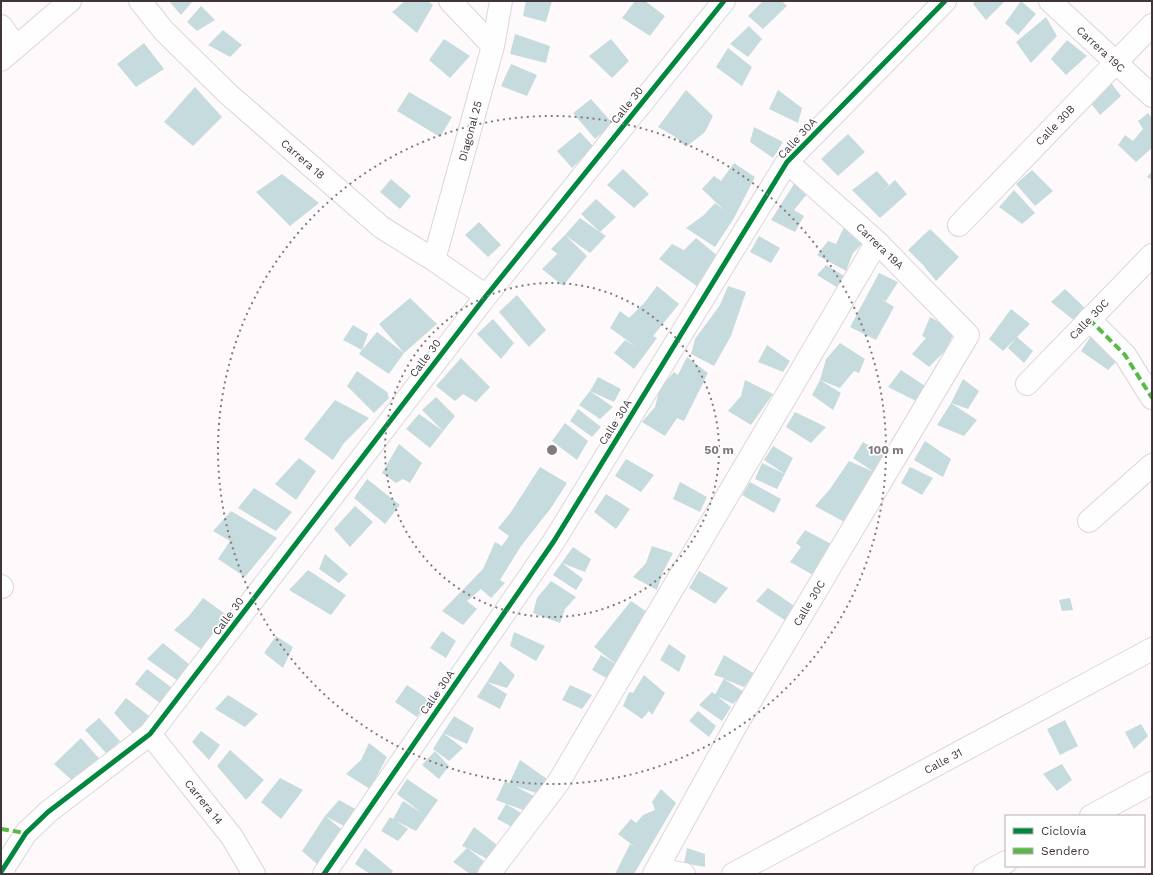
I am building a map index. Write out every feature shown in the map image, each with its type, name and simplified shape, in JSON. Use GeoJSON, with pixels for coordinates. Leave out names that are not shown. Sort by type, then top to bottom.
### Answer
{"type":"FeatureCollection","features":[{"type":"Feature","properties":{"kind":"street"},"geometry":{"type":"LineString","coordinates":[[1,26],[9,54],[70,1]]}},
{"type":"Feature","properties":{"kind":"street","name":"Carrera 18"},"geometry":{"type":"LineString","coordinates":[[140,1],[164,31],[227,93],[382,227],[434,260],[486,296]]}},
{"type":"Feature","properties":{"kind":"street"},"geometry":{"type":"LineString","coordinates":[[450,1],[493,46]]}},
{"type":"Feature","properties":{"kind":"street","name":"Diagonal 25"},"geometry":{"type":"LineString","coordinates":[[434,260],[493,46],[501,1]]}},
{"type":"Feature","properties":{"kind":"street","name":"Calle 30"},"geometry":{"type":"LineString","coordinates":[[1,872],[26,833],[48,812],[150,734],[486,296],[724,1]]}},
{"type":"Feature","properties":{"kind":"street","name":"Calle 30A"},"geometry":{"type":"LineString","coordinates":[[324,874],[554,541],[787,162],[945,1]]}},
{"type":"Feature","properties":{"kind":"street","name":"Carrera 19C"},"geometry":{"type":"LineString","coordinates":[[1050,1],[1152,96]]}},
{"type":"Feature","properties":{"kind":"street","name":"Calle 30B"},"geometry":{"type":"LineString","coordinates":[[959,225],[1152,25]]}},
{"type":"Feature","properties":{"kind":"street","name":"Carrera 19A"},"geometry":{"type":"LineString","coordinates":[[787,162],[877,242],[968,335]]}},
{"type":"Feature","properties":{"kind":"street"},"geometry":{"type":"LineString","coordinates":[[489,874],[558,783],[877,242]]}},
{"type":"Feature","properties":{"kind":"street","name":"Calle 30C"},"geometry":{"type":"LineString","coordinates":[[1027,384],[1152,254]]}},
{"type":"Feature","properties":{"kind":"street"},"geometry":{"type":"LineString","coordinates":[[1089,319],[1126,355],[1152,398]]}},
{"type":"Feature","properties":{"kind":"street","name":"Calle 30C"},"geometry":{"type":"LineString","coordinates":[[656,871],[739,720],[968,335]]}},
{"type":"Feature","properties":{"kind":"street"},"geometry":{"type":"LineString","coordinates":[[1089,521],[1152,465]]}},
{"type":"Feature","properties":{"kind":"street","name":"Calle 31"},"geometry":{"type":"LineString","coordinates":[[733,874],[1152,649]]}},
{"type":"Feature","properties":{"kind":"street","name":"Carrera 14"},"geometry":{"type":"LineString","coordinates":[[150,734],[232,837],[254,874]]}},
{"type":"Feature","properties":{"kind":"street"},"geometry":{"type":"LineString","coordinates":[[1093,815],[1152,783]]}},
{"type":"Feature","properties":{"kind":"street"},"geometry":{"type":"LineString","coordinates":[[984,874],[1005,863]]}},
{"type":"Feature","properties":{"kind":"street"},"geometry":{"type":"LineString","coordinates":[[656,871],[684,874]]}},
{"type":"Feature","properties":{"kind":"building"},"geometry":{"type":"Polygon","coordinates":[[[169,1],[193,1],[181,15],[169,1]]]}},
{"type":"Feature","properties":{"kind":"building"},"geometry":{"type":"Polygon","coordinates":[[[405,1],[428,1],[433,5],[417,33],[392,12],[405,1]]]}},
{"type":"Feature","properties":{"kind":"building"},"geometry":{"type":"Polygon","coordinates":[[[526,1],[552,1],[546,22],[523,16],[526,1]]]}},
{"type":"Feature","properties":{"kind":"building"},"geometry":{"type":"Polygon","coordinates":[[[635,1],[645,1],[665,16],[650,36],[622,18],[635,1]]]}},
{"type":"Feature","properties":{"kind":"building"},"geometry":{"type":"Polygon","coordinates":[[[763,1],[782,1],[787,6],[763,29],[748,16],[763,1]]]}},
{"type":"Feature","properties":{"kind":"building"},"geometry":{"type":"Polygon","coordinates":[[[975,1],[1005,1],[986,20],[973,4],[975,1]]]}},
{"type":"Feature","properties":{"kind":"building"},"geometry":{"type":"Polygon","coordinates":[[[1021,1],[1036,14],[1018,35],[1005,23],[1021,1]]]}},
{"type":"Feature","properties":{"kind":"building"},"geometry":{"type":"Polygon","coordinates":[[[201,6],[215,20],[197,31],[187,22],[201,6]]]}},
{"type":"Feature","properties":{"kind":"building"},"geometry":{"type":"Polygon","coordinates":[[[1046,17],[1057,36],[1031,63],[1016,42],[1046,17]]]}},
{"type":"Feature","properties":{"kind":"building"},"geometry":{"type":"Polygon","coordinates":[[[749,26],[762,39],[748,57],[730,44],[749,26]]]}},
{"type":"Feature","properties":{"kind":"building"},"geometry":{"type":"Polygon","coordinates":[[[223,30],[242,45],[230,57],[208,45],[223,30]]]}},
{"type":"Feature","properties":{"kind":"building"},"geometry":{"type":"Polygon","coordinates":[[[515,34],[550,46],[546,63],[510,54],[515,34]]]}},
{"type":"Feature","properties":{"kind":"building"},"geometry":{"type":"Polygon","coordinates":[[[444,39],[470,56],[450,78],[429,60],[444,39]]]}},
{"type":"Feature","properties":{"kind":"building"},"geometry":{"type":"Polygon","coordinates":[[[611,39],[629,61],[612,78],[589,56],[611,39]]]}},
{"type":"Feature","properties":{"kind":"building"},"geometry":{"type":"Polygon","coordinates":[[[1067,40],[1087,56],[1066,75],[1051,59],[1067,40]]]}},
{"type":"Feature","properties":{"kind":"building"},"geometry":{"type":"Polygon","coordinates":[[[144,43],[164,69],[136,87],[117,64],[144,43]]]}},
{"type":"Feature","properties":{"kind":"building"},"geometry":{"type":"Polygon","coordinates":[[[728,48],[752,67],[742,86],[716,67],[728,48]]]}},
{"type":"Feature","properties":{"kind":"building"},"geometry":{"type":"Polygon","coordinates":[[[511,64],[537,75],[527,96],[501,86],[511,64]]]}},
{"type":"Feature","properties":{"kind":"building"},"geometry":{"type":"Polygon","coordinates":[[[1109,80],[1121,96],[1100,115],[1089,101],[1109,80]]]}},
{"type":"Feature","properties":{"kind":"building"},"geometry":{"type":"Polygon","coordinates":[[[195,87],[222,117],[193,146],[164,122],[195,87]]]}},
{"type":"Feature","properties":{"kind":"building"},"geometry":{"type":"Polygon","coordinates":[[[686,90],[713,116],[705,132],[686,147],[674,136],[658,127],[686,90]]]}},
{"type":"Feature","properties":{"kind":"building"},"geometry":{"type":"Polygon","coordinates":[[[778,90],[802,108],[798,123],[769,109],[778,90]]]}},
{"type":"Feature","properties":{"kind":"building"},"geometry":{"type":"Polygon","coordinates":[[[409,92],[452,117],[440,137],[397,111],[409,92]]]}},
{"type":"Feature","properties":{"kind":"building"},"geometry":{"type":"Polygon","coordinates":[[[591,99],[613,124],[595,139],[573,113],[591,99]]]}},
{"type":"Feature","properties":{"kind":"building"},"geometry":{"type":"Polygon","coordinates":[[[1148,113],[1152,118],[1152,148],[1136,162],[1118,145],[1125,135],[1133,141],[1143,129],[1138,121],[1148,113]]]}},
{"type":"Feature","properties":{"kind":"building"},"geometry":{"type":"Polygon","coordinates":[[[754,127],[783,142],[773,158],[750,142],[754,127]]]}},
{"type":"Feature","properties":{"kind":"building"},"geometry":{"type":"Polygon","coordinates":[[[580,132],[594,147],[572,168],[557,151],[580,132]]]}},
{"type":"Feature","properties":{"kind":"building"},"geometry":{"type":"Polygon","coordinates":[[[848,134],[865,152],[838,176],[821,159],[848,134]]]}},
{"type":"Feature","properties":{"kind":"building"},"geometry":{"type":"Polygon","coordinates":[[[734,163],[755,177],[734,218],[715,247],[686,228],[704,215],[715,203],[725,211],[702,189],[714,176],[721,181],[734,163]]]}},
{"type":"Feature","properties":{"kind":"building"},"geometry":{"type":"Polygon","coordinates":[[[623,169],[649,194],[634,208],[607,185],[623,169]]]}},
{"type":"Feature","properties":{"kind":"building"},"geometry":{"type":"Polygon","coordinates":[[[1032,170],[1053,191],[1035,206],[1016,184],[1032,170]]]}},
{"type":"Feature","properties":{"kind":"building"},"geometry":{"type":"Polygon","coordinates":[[[877,171],[889,185],[878,196],[895,180],[907,194],[880,218],[852,190],[877,171]]]}},
{"type":"Feature","properties":{"kind":"building"},"geometry":{"type":"Polygon","coordinates":[[[1152,171],[1152,180],[1147,177],[1152,171]]]}},
{"type":"Feature","properties":{"kind":"building"},"geometry":{"type":"Polygon","coordinates":[[[282,174],[319,203],[290,226],[256,192],[282,174]]]}},
{"type":"Feature","properties":{"kind":"building"},"geometry":{"type":"Polygon","coordinates":[[[391,179],[411,196],[400,209],[380,192],[391,179]]]}},
{"type":"Feature","properties":{"kind":"building"},"geometry":{"type":"Polygon","coordinates":[[[794,184],[807,194],[794,210],[804,216],[795,232],[771,220],[794,184]]]}},
{"type":"Feature","properties":{"kind":"building"},"geometry":{"type":"Polygon","coordinates":[[[1014,190],[1035,213],[1022,224],[999,207],[1014,190]]]}},
{"type":"Feature","properties":{"kind":"building"},"geometry":{"type":"Polygon","coordinates":[[[596,199],[616,217],[600,232],[581,214],[596,199]]]}},
{"type":"Feature","properties":{"kind":"building"},"geometry":{"type":"Polygon","coordinates":[[[580,218],[606,236],[590,253],[565,235],[580,218]]]}},
{"type":"Feature","properties":{"kind":"building"},"geometry":{"type":"Polygon","coordinates":[[[479,222],[501,245],[488,257],[465,235],[479,222]]]}},
{"type":"Feature","properties":{"kind":"building"},"geometry":{"type":"Polygon","coordinates":[[[844,227],[866,240],[853,253],[846,271],[817,255],[828,241],[836,244],[844,227]]]}},
{"type":"Feature","properties":{"kind":"building"},"geometry":{"type":"Polygon","coordinates":[[[930,229],[959,257],[936,281],[908,250],[930,229]]]}},
{"type":"Feature","properties":{"kind":"building"},"geometry":{"type":"Polygon","coordinates":[[[565,235],[587,256],[563,286],[542,269],[557,254],[565,260],[551,249],[565,235]]]}},
{"type":"Feature","properties":{"kind":"building"},"geometry":{"type":"Polygon","coordinates":[[[759,236],[780,248],[771,263],[750,252],[759,236]]]}},
{"type":"Feature","properties":{"kind":"building"},"geometry":{"type":"Polygon","coordinates":[[[696,238],[719,257],[698,287],[659,259],[672,244],[684,250],[696,238]]]}},
{"type":"Feature","properties":{"kind":"building"},"geometry":{"type":"Polygon","coordinates":[[[826,265],[846,277],[838,288],[817,275],[826,265]]]}},
{"type":"Feature","properties":{"kind":"building"},"geometry":{"type":"Polygon","coordinates":[[[879,273],[898,282],[886,301],[880,298],[894,307],[876,340],[850,327],[879,273]]]}},
{"type":"Feature","properties":{"kind":"building"},"geometry":{"type":"Polygon","coordinates":[[[657,286],[679,304],[653,336],[657,338],[634,369],[614,353],[625,340],[635,346],[610,328],[620,311],[629,318],[645,302],[657,286]]]}},
{"type":"Feature","properties":{"kind":"building"},"geometry":{"type":"Polygon","coordinates":[[[728,286],[746,292],[731,336],[714,366],[691,354],[695,339],[720,305],[728,286]]]}},
{"type":"Feature","properties":{"kind":"building"},"geometry":{"type":"Polygon","coordinates":[[[1065,289],[1086,309],[1076,322],[1051,302],[1065,289]]]}},
{"type":"Feature","properties":{"kind":"building"},"geometry":{"type":"Polygon","coordinates":[[[517,295],[546,330],[529,347],[499,312],[517,295]]]}},
{"type":"Feature","properties":{"kind":"building"},"geometry":{"type":"Polygon","coordinates":[[[410,298],[437,324],[404,353],[379,324],[410,298]]]}},
{"type":"Feature","properties":{"kind":"building"},"geometry":{"type":"Polygon","coordinates":[[[1011,309],[1030,324],[1017,337],[1033,351],[1024,363],[1008,348],[1015,339],[1003,351],[989,339],[1011,309]]]}},
{"type":"Feature","properties":{"kind":"building"},"geometry":{"type":"Polygon","coordinates":[[[930,317],[955,331],[945,351],[929,367],[912,354],[926,338],[922,336],[930,317]]]}},
{"type":"Feature","properties":{"kind":"building"},"geometry":{"type":"Polygon","coordinates":[[[493,319],[514,343],[501,359],[477,334],[493,319]]]}},
{"type":"Feature","properties":{"kind":"building"},"geometry":{"type":"Polygon","coordinates":[[[353,325],[368,334],[362,350],[343,340],[353,325]]]}},
{"type":"Feature","properties":{"kind":"building"},"geometry":{"type":"Polygon","coordinates":[[[1095,330],[1123,355],[1108,370],[1081,351],[1095,330]]]}},
{"type":"Feature","properties":{"kind":"building"},"geometry":{"type":"Polygon","coordinates":[[[377,332],[404,353],[389,374],[359,354],[377,332]]]}},
{"type":"Feature","properties":{"kind":"building"},"geometry":{"type":"Polygon","coordinates":[[[840,343],[865,359],[859,373],[854,371],[840,388],[820,380],[826,359],[840,343]]]}},
{"type":"Feature","properties":{"kind":"building"},"geometry":{"type":"Polygon","coordinates":[[[767,345],[790,361],[783,372],[758,362],[767,345]]]}},
{"type":"Feature","properties":{"kind":"building"},"geometry":{"type":"Polygon","coordinates":[[[687,357],[708,373],[684,421],[677,418],[665,436],[642,422],[655,407],[660,388],[674,372],[678,375],[687,357]]]}},
{"type":"Feature","properties":{"kind":"building"},"geometry":{"type":"Polygon","coordinates":[[[461,358],[490,387],[476,402],[463,394],[455,401],[436,386],[461,358]]]}},
{"type":"Feature","properties":{"kind":"building"},"geometry":{"type":"Polygon","coordinates":[[[901,370],[925,386],[916,401],[888,387],[901,370]]]}},
{"type":"Feature","properties":{"kind":"building"},"geometry":{"type":"Polygon","coordinates":[[[357,371],[387,392],[389,398],[374,413],[347,386],[357,371]]]}},
{"type":"Feature","properties":{"kind":"building"},"geometry":{"type":"Polygon","coordinates":[[[598,377],[621,389],[614,402],[590,391],[598,377]]]}},
{"type":"Feature","properties":{"kind":"building"},"geometry":{"type":"Polygon","coordinates":[[[963,379],[979,391],[968,409],[951,403],[963,379]]]}},
{"type":"Feature","properties":{"kind":"building"},"geometry":{"type":"Polygon","coordinates":[[[745,380],[773,394],[751,425],[728,411],[741,396],[745,380]]]}},
{"type":"Feature","properties":{"kind":"building"},"geometry":{"type":"Polygon","coordinates":[[[820,380],[841,393],[833,410],[812,395],[820,380]]]}},
{"type":"Feature","properties":{"kind":"building"},"geometry":{"type":"Polygon","coordinates":[[[590,391],[613,407],[600,419],[579,405],[590,391]]]}},
{"type":"Feature","properties":{"kind":"building"},"geometry":{"type":"Polygon","coordinates":[[[436,397],[455,416],[430,448],[406,429],[419,414],[443,431],[422,410],[436,397]]]}},
{"type":"Feature","properties":{"kind":"building"},"geometry":{"type":"Polygon","coordinates":[[[335,400],[369,418],[344,443],[333,460],[304,439],[335,400]]]}},
{"type":"Feature","properties":{"kind":"building"},"geometry":{"type":"Polygon","coordinates":[[[951,403],[977,420],[964,436],[937,425],[951,403]]]}},
{"type":"Feature","properties":{"kind":"building"},"geometry":{"type":"Polygon","coordinates":[[[578,409],[601,427],[592,437],[570,421],[578,409]]]}},
{"type":"Feature","properties":{"kind":"building"},"geometry":{"type":"Polygon","coordinates":[[[795,412],[826,427],[811,443],[786,427],[795,412]]]}},
{"type":"Feature","properties":{"kind":"building"},"geometry":{"type":"Polygon","coordinates":[[[565,423],[588,441],[577,460],[552,441],[565,423]]]}},
{"type":"Feature","properties":{"kind":"building"},"geometry":{"type":"Polygon","coordinates":[[[925,441],[951,459],[943,477],[914,460],[925,441]]]}},
{"type":"Feature","properties":{"kind":"building"},"geometry":{"type":"Polygon","coordinates":[[[863,442],[885,455],[874,472],[853,458],[863,442]]]}},
{"type":"Feature","properties":{"kind":"building"},"geometry":{"type":"Polygon","coordinates":[[[399,444],[422,463],[410,483],[403,479],[396,483],[382,473],[399,444]]]}},
{"type":"Feature","properties":{"kind":"building"},"geometry":{"type":"Polygon","coordinates":[[[773,446],[793,458],[785,474],[764,460],[773,446]]]}},
{"type":"Feature","properties":{"kind":"building"},"geometry":{"type":"Polygon","coordinates":[[[299,458],[316,471],[296,500],[275,484],[299,458]]]}},
{"type":"Feature","properties":{"kind":"building"},"geometry":{"type":"Polygon","coordinates":[[[626,459],[654,475],[641,492],[615,476],[626,459]]]}},
{"type":"Feature","properties":{"kind":"building"},"geometry":{"type":"Polygon","coordinates":[[[849,461],[874,472],[862,490],[846,523],[815,506],[830,489],[849,461]]]}},
{"type":"Feature","properties":{"kind":"building"},"geometry":{"type":"Polygon","coordinates":[[[762,463],[785,474],[777,489],[755,479],[762,463]]]}},
{"type":"Feature","properties":{"kind":"building"},"geometry":{"type":"Polygon","coordinates":[[[540,467],[567,483],[551,508],[521,546],[500,580],[505,583],[491,598],[481,589],[467,601],[477,609],[463,625],[442,611],[483,569],[495,542],[502,546],[509,536],[498,528],[511,512],[540,467]]]}},
{"type":"Feature","properties":{"kind":"building"},"geometry":{"type":"Polygon","coordinates":[[[910,467],[933,478],[922,495],[901,483],[910,467]]]}},
{"type":"Feature","properties":{"kind":"building"},"geometry":{"type":"Polygon","coordinates":[[[367,479],[400,505],[385,524],[354,498],[367,479]]]}},
{"type":"Feature","properties":{"kind":"building"},"geometry":{"type":"Polygon","coordinates":[[[680,482],[707,497],[700,512],[673,499],[680,482]]]}},
{"type":"Feature","properties":{"kind":"building"},"geometry":{"type":"Polygon","coordinates":[[[750,482],[781,499],[774,513],[742,495],[750,482]]]}},
{"type":"Feature","properties":{"kind":"building"},"geometry":{"type":"Polygon","coordinates":[[[254,488],[292,512],[276,531],[238,508],[254,488]]]}},
{"type":"Feature","properties":{"kind":"building"},"geometry":{"type":"Polygon","coordinates":[[[606,494],[630,509],[616,529],[594,512],[606,494]]]}},
{"type":"Feature","properties":{"kind":"building"},"geometry":{"type":"Polygon","coordinates":[[[355,506],[373,522],[350,547],[334,529],[355,506]]]}},
{"type":"Feature","properties":{"kind":"building"},"geometry":{"type":"Polygon","coordinates":[[[231,511],[277,538],[245,577],[218,559],[230,541],[213,531],[231,511]]]}},
{"type":"Feature","properties":{"kind":"building"},"geometry":{"type":"Polygon","coordinates":[[[805,530],[833,545],[813,575],[790,562],[801,547],[796,543],[805,530]]]}},
{"type":"Feature","properties":{"kind":"building"},"geometry":{"type":"Polygon","coordinates":[[[652,546],[673,553],[663,572],[657,590],[633,577],[646,563],[652,546]]]}},
{"type":"Feature","properties":{"kind":"building"},"geometry":{"type":"Polygon","coordinates":[[[573,547],[591,559],[585,572],[562,563],[583,579],[576,590],[553,575],[573,547]]]}},
{"type":"Feature","properties":{"kind":"building"},"geometry":{"type":"Polygon","coordinates":[[[325,554],[348,574],[339,583],[319,569],[325,554]]]}},
{"type":"Feature","properties":{"kind":"building"},"geometry":{"type":"Polygon","coordinates":[[[308,570],[346,595],[331,615],[289,590],[308,570]]]}},
{"type":"Feature","properties":{"kind":"building"},"geometry":{"type":"Polygon","coordinates":[[[699,571],[728,588],[715,604],[689,588],[699,571]]]}},
{"type":"Feature","properties":{"kind":"building"},"geometry":{"type":"Polygon","coordinates":[[[551,581],[576,597],[565,609],[560,623],[533,613],[537,598],[551,581]]]}},
{"type":"Feature","properties":{"kind":"building"},"geometry":{"type":"Polygon","coordinates":[[[768,588],[796,607],[786,621],[756,601],[768,588]]]}},
{"type":"Feature","properties":{"kind":"building"},"geometry":{"type":"Polygon","coordinates":[[[203,598],[231,618],[204,651],[174,630],[189,616],[203,598]]]}},
{"type":"Feature","properties":{"kind":"building"},"geometry":{"type":"Polygon","coordinates":[[[1070,598],[1073,610],[1062,611],[1059,600],[1070,598]]]}},
{"type":"Feature","properties":{"kind":"building"},"geometry":{"type":"Polygon","coordinates":[[[631,601],[647,612],[608,679],[592,670],[601,655],[616,664],[594,647],[631,601]]]}},
{"type":"Feature","properties":{"kind":"building"},"geometry":{"type":"Polygon","coordinates":[[[442,631],[456,641],[446,658],[430,648],[442,631]]]}},
{"type":"Feature","properties":{"kind":"building"},"geometry":{"type":"Polygon","coordinates":[[[514,632],[545,646],[536,661],[510,646],[514,632]]]}},
{"type":"Feature","properties":{"kind":"building"},"geometry":{"type":"Polygon","coordinates":[[[276,636],[293,647],[283,668],[264,653],[276,636]]]}},
{"type":"Feature","properties":{"kind":"building"},"geometry":{"type":"Polygon","coordinates":[[[163,643],[195,669],[181,683],[147,659],[163,643]]]}},
{"type":"Feature","properties":{"kind":"building"},"geometry":{"type":"Polygon","coordinates":[[[669,644],[686,656],[679,672],[660,660],[669,644]]]}},
{"type":"Feature","properties":{"kind":"building"},"geometry":{"type":"Polygon","coordinates":[[[724,655],[755,674],[744,687],[724,679],[744,692],[733,704],[715,695],[724,678],[714,675],[724,655]]]}},
{"type":"Feature","properties":{"kind":"building"},"geometry":{"type":"Polygon","coordinates":[[[500,661],[515,675],[507,688],[487,682],[500,661]]]}},
{"type":"Feature","properties":{"kind":"building"},"geometry":{"type":"Polygon","coordinates":[[[147,669],[176,691],[161,704],[135,684],[147,669]]]}},
{"type":"Feature","properties":{"kind":"building"},"geometry":{"type":"Polygon","coordinates":[[[644,675],[665,693],[652,715],[649,711],[642,719],[623,706],[629,692],[633,693],[644,675]]]}},
{"type":"Feature","properties":{"kind":"building"},"geometry":{"type":"Polygon","coordinates":[[[487,682],[507,694],[500,709],[477,697],[487,682]]]}},
{"type":"Feature","properties":{"kind":"building"},"geometry":{"type":"Polygon","coordinates":[[[407,685],[429,700],[417,717],[395,702],[407,685]]]}},
{"type":"Feature","properties":{"kind":"building"},"geometry":{"type":"Polygon","coordinates":[[[570,685],[592,695],[582,709],[562,700],[570,685]]]}},
{"type":"Feature","properties":{"kind":"building"},"geometry":{"type":"Polygon","coordinates":[[[712,692],[731,707],[722,721],[699,705],[712,692]]]}},
{"type":"Feature","properties":{"kind":"building"},"geometry":{"type":"Polygon","coordinates":[[[228,695],[258,714],[245,727],[215,709],[228,695]]]}},
{"type":"Feature","properties":{"kind":"building"},"geometry":{"type":"Polygon","coordinates":[[[126,698],[153,719],[137,738],[114,713],[126,698]]]}},
{"type":"Feature","properties":{"kind":"building"},"geometry":{"type":"Polygon","coordinates":[[[698,711],[716,726],[709,737],[689,721],[698,711]]]}},
{"type":"Feature","properties":{"kind":"building"},"geometry":{"type":"Polygon","coordinates":[[[454,716],[474,728],[467,744],[443,733],[454,716]]]}},
{"type":"Feature","properties":{"kind":"building"},"geometry":{"type":"Polygon","coordinates":[[[99,718],[120,741],[107,754],[85,730],[99,718]]]}},
{"type":"Feature","properties":{"kind":"building"},"geometry":{"type":"Polygon","coordinates":[[[1065,720],[1078,746],[1060,755],[1047,729],[1065,720]]]}},
{"type":"Feature","properties":{"kind":"building"},"geometry":{"type":"Polygon","coordinates":[[[1141,724],[1148,736],[1134,749],[1125,732],[1141,724]]]}},
{"type":"Feature","properties":{"kind":"building"},"geometry":{"type":"Polygon","coordinates":[[[201,731],[220,745],[209,760],[192,742],[201,731]]]}},
{"type":"Feature","properties":{"kind":"building"},"geometry":{"type":"Polygon","coordinates":[[[443,733],[463,748],[449,761],[433,749],[443,733]]]}},
{"type":"Feature","properties":{"kind":"building"},"geometry":{"type":"Polygon","coordinates":[[[81,738],[103,763],[77,785],[54,764],[81,738]]]}},
{"type":"Feature","properties":{"kind":"building"},"geometry":{"type":"Polygon","coordinates":[[[369,743],[387,757],[370,789],[346,774],[361,760],[369,743]]]}},
{"type":"Feature","properties":{"kind":"building"},"geometry":{"type":"Polygon","coordinates":[[[230,750],[264,780],[246,800],[217,766],[230,750]]]}},
{"type":"Feature","properties":{"kind":"building"},"geometry":{"type":"Polygon","coordinates":[[[435,751],[449,766],[439,779],[422,765],[435,751]]]}},
{"type":"Feature","properties":{"kind":"building"},"geometry":{"type":"Polygon","coordinates":[[[520,760],[547,779],[539,794],[509,784],[520,760]]]}},
{"type":"Feature","properties":{"kind":"building"},"geometry":{"type":"Polygon","coordinates":[[[1062,764],[1072,780],[1057,791],[1043,774],[1062,764]]]}},
{"type":"Feature","properties":{"kind":"building"},"geometry":{"type":"Polygon","coordinates":[[[280,778],[303,790],[281,819],[261,802],[280,778]]]}},
{"type":"Feature","properties":{"kind":"building"},"geometry":{"type":"Polygon","coordinates":[[[407,779],[438,800],[416,831],[396,821],[408,829],[398,841],[381,831],[390,817],[393,819],[403,801],[422,813],[397,794],[407,779]]]}},
{"type":"Feature","properties":{"kind":"building"},"geometry":{"type":"Polygon","coordinates":[[[505,781],[534,796],[526,811],[496,800],[505,781]]]}},
{"type":"Feature","properties":{"kind":"building"},"geometry":{"type":"Polygon","coordinates":[[[661,789],[676,803],[634,874],[615,874],[630,844],[635,847],[618,834],[631,819],[636,823],[643,815],[655,810],[652,802],[661,789]]]}},
{"type":"Feature","properties":{"kind":"building"},"geometry":{"type":"Polygon","coordinates":[[[339,800],[357,810],[344,826],[325,816],[339,800]]]}},
{"type":"Feature","properties":{"kind":"building"},"geometry":{"type":"Polygon","coordinates":[[[506,804],[525,815],[516,829],[497,819],[506,804]]]}},
{"type":"Feature","properties":{"kind":"building"},"geometry":{"type":"Polygon","coordinates":[[[325,816],[345,832],[324,870],[302,851],[325,816]]]}},
{"type":"Feature","properties":{"kind":"building"},"geometry":{"type":"Polygon","coordinates":[[[474,827],[497,845],[487,859],[462,846],[474,827]]]}},
{"type":"Feature","properties":{"kind":"building"},"geometry":{"type":"Polygon","coordinates":[[[365,848],[393,871],[391,874],[370,874],[355,864],[365,848]]]}},
{"type":"Feature","properties":{"kind":"building"},"geometry":{"type":"Polygon","coordinates":[[[467,848],[484,861],[476,874],[470,874],[453,862],[467,848]]]}},
{"type":"Feature","properties":{"kind":"building"},"geometry":{"type":"Polygon","coordinates":[[[687,848],[705,854],[705,867],[684,863],[687,848]]]}},
{"type":"Feature","properties":{"kind":"marked path"},"geometry":{"type":"LineString","coordinates":[[1089,319],[1125,355],[1152,398]]}},
{"type":"Feature","properties":{"kind":"marked path"},"geometry":{"type":"LineString","coordinates":[[1,829],[26,833]]}},
{"type":"Feature","properties":{"kind":"cycle path"},"geometry":{"type":"LineString","coordinates":[[1,872],[26,833],[48,812],[150,734],[486,296],[724,1]]}},
{"type":"Feature","properties":{"kind":"cycle path"},"geometry":{"type":"LineString","coordinates":[[324,874],[554,541],[787,162],[945,1]]}}]}
